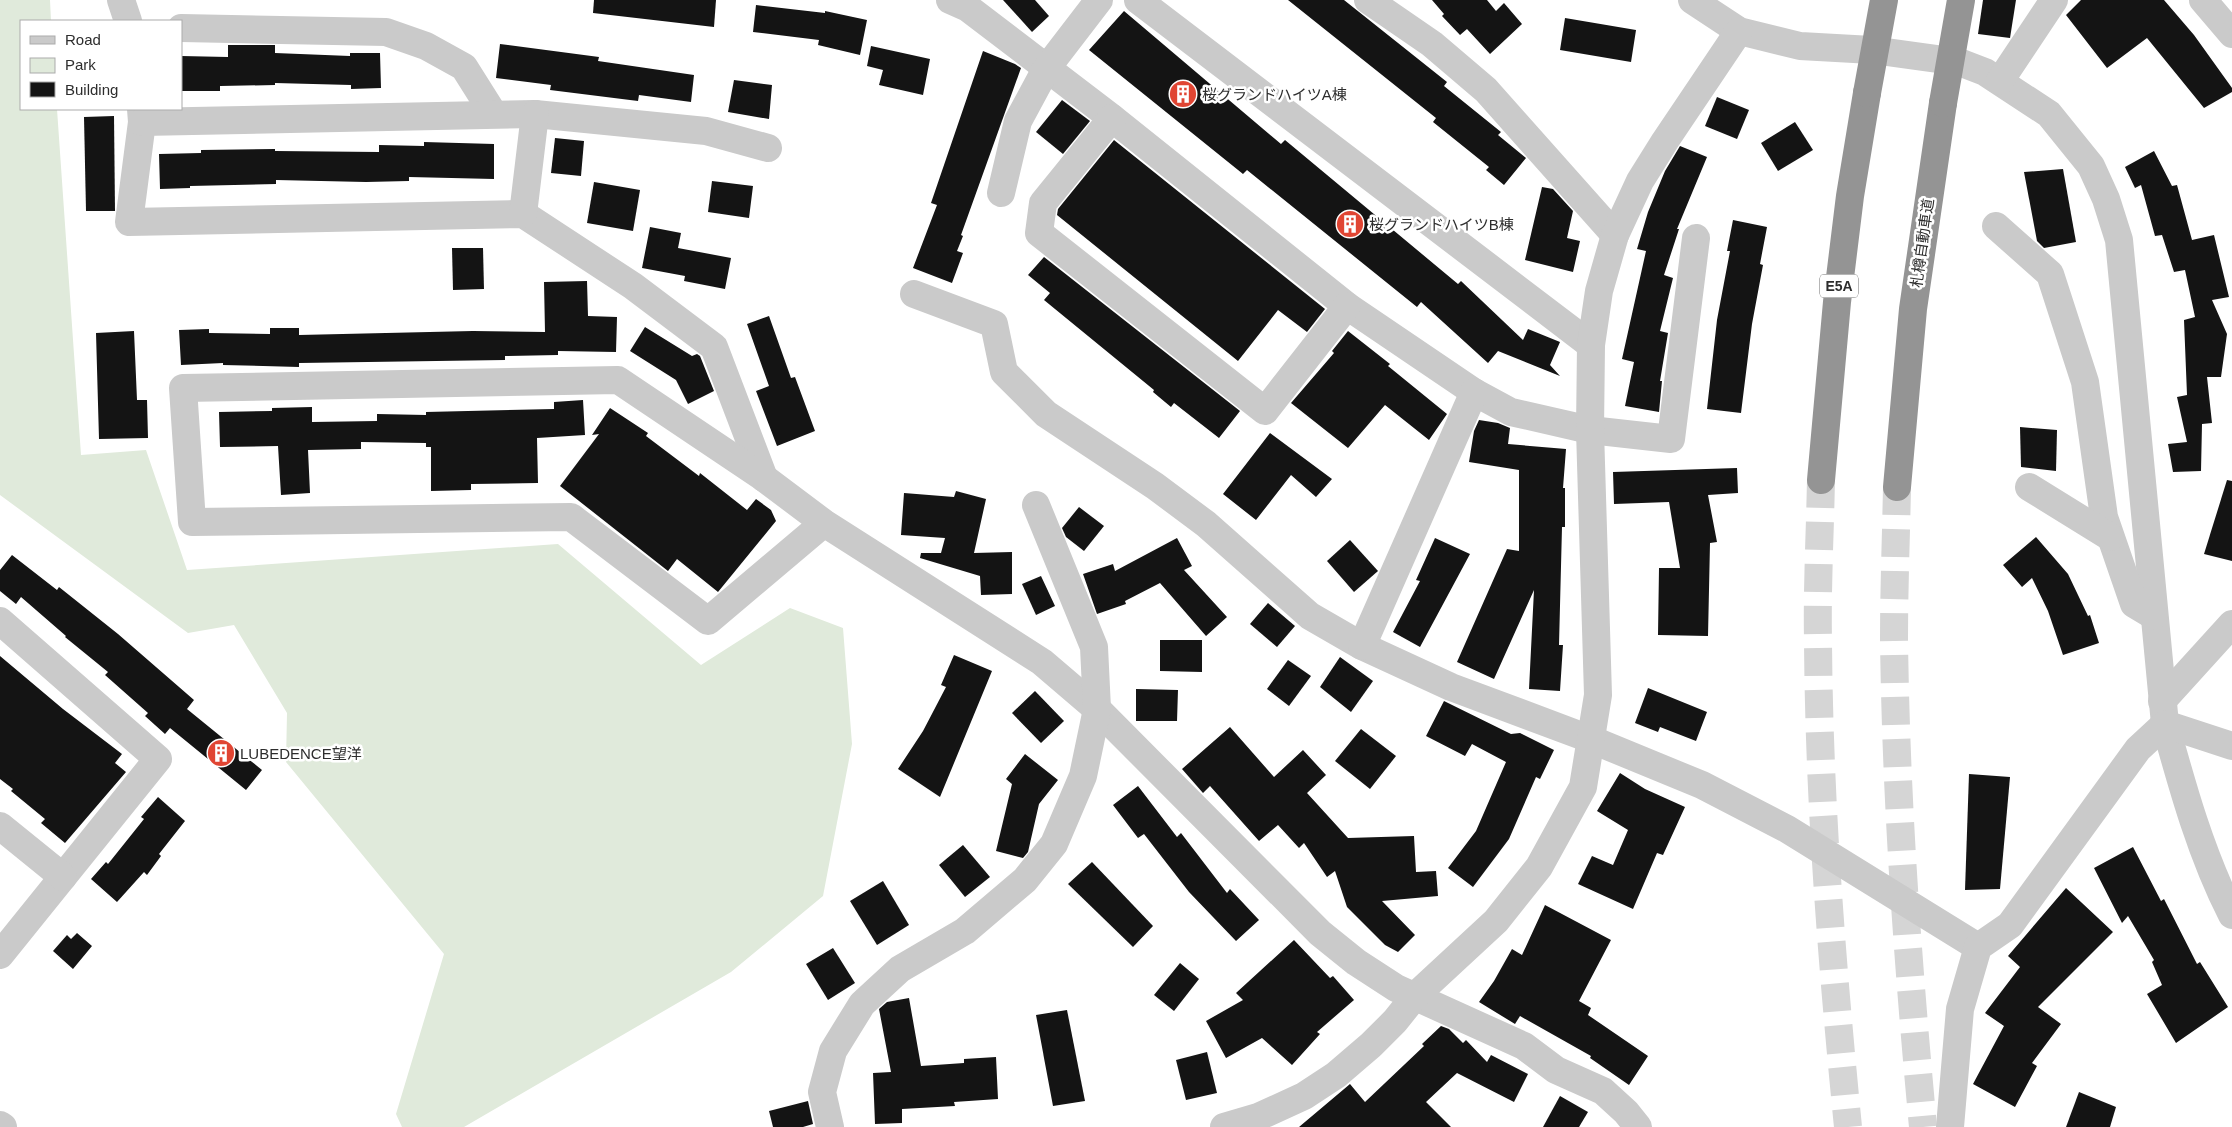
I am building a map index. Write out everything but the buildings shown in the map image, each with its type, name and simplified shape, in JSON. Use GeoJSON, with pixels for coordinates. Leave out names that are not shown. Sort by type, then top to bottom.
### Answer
{"type":"FeatureCollection","features":[{"type":"Feature","properties":{"kind":"highway","name":"E5A"},"geometry":{"type":"LineString","coordinates":[[1821,480],[1837,302],[1850,196],[1884,0]]}},
{"type":"Feature","properties":{"kind":"highway","name":"札樽自動車道"},"geometry":{"type":"LineString","coordinates":[[1898,487],[1913,309],[1943,103],[1961,0]]}},
{"type":"Feature","properties":{"kind":"street"},"geometry":{"type":"LineString","coordinates":[[122,0],[128,20]]}},
{"type":"Feature","properties":{"kind":"street"},"geometry":{"type":"LineString","coordinates":[[950,0],[968,8],[1112,118],[1347,306],[1474,392],[1511,412],[1590,430],[1671,439],[1696,238]]}},
{"type":"Feature","properties":{"kind":"street"},"geometry":{"type":"LineString","coordinates":[[1001,193],[1018,121],[1046,69],[1099,0]]}},
{"type":"Feature","properties":{"kind":"street"},"geometry":{"type":"LineString","coordinates":[[1138,0],[1591,345]]}},
{"type":"Feature","properties":{"kind":"street"},"geometry":{"type":"LineString","coordinates":[[1368,0],[1432,44],[1486,90],[1615,235]]}},
{"type":"Feature","properties":{"kind":"street"},"geometry":{"type":"LineString","coordinates":[[1692,0],[1739,31],[1800,46],[1872,50],[1959,62],[1985,72],[2048,114],[2091,166],[2106,199],[2119,240],[2163,712],[2186,800],[2222,895],[2232,914]]}},
{"type":"Feature","properties":{"kind":"street"},"geometry":{"type":"LineString","coordinates":[[2000,81],[2054,0]]}},
{"type":"Feature","properties":{"kind":"street"},"geometry":{"type":"LineString","coordinates":[[2203,0],[2232,34]]}},
{"type":"Feature","properties":{"kind":"street"},"geometry":{"type":"LineString","coordinates":[[182,28],[386,32],[426,46],[464,67],[493,113]]}},
{"type":"Feature","properties":{"kind":"street"},"geometry":{"type":"LineString","coordinates":[[1224,1127],[1256,1122],[1304,1096],[1336,1075],[1395,1021],[1415,996],[1496,921],[1539,867],[1582,787],[1598,695],[1590,430],[1591,345],[1599,291],[1615,235],[1640,182],[1664,141],[1739,31]]}},
{"type":"Feature","properties":{"kind":"street"},"geometry":{"type":"LineString","coordinates":[[524,214],[535,114]]}},
{"type":"Feature","properties":{"kind":"street"},"geometry":{"type":"LineString","coordinates":[[764,478],[714,347],[633,286],[524,214],[129,222],[142,115],[535,114],[706,131],[768,148]]}},
{"type":"Feature","properties":{"kind":"street"},"geometry":{"type":"LineString","coordinates":[[1112,118],[1043,203],[1039,233],[1265,411],[1347,306]]}},
{"type":"Feature","properties":{"kind":"street"},"geometry":{"type":"LineString","coordinates":[[1996,226],[2050,274],[2085,382],[2104,517],[2110,537],[2134,604],[2154,616]]}},
{"type":"Feature","properties":{"kind":"street"},"geometry":{"type":"LineString","coordinates":[[914,294],[994,324],[1004,372],[1046,414],[1155,486],[1206,524],[1310,616],[1362,646],[1451,687],[1590,739],[1702,786],[1787,828],[1978,946]]}},
{"type":"Feature","properties":{"kind":"street"},"geometry":{"type":"LineString","coordinates":[[824,523],[708,621],[571,517],[192,522],[183,388],[618,380],[764,478],[824,523],[1042,662],[1097,709],[1320,933],[1356,962],[1396,988],[1524,1046],[1556,1070],[1603,1091],[1626,1112],[1638,1127]]}},
{"type":"Feature","properties":{"kind":"street"},"geometry":{"type":"LineString","coordinates":[[1362,646],[1474,392]]}},
{"type":"Feature","properties":{"kind":"street"},"geometry":{"type":"LineString","coordinates":[[2029,487],[2110,537]]}},
{"type":"Feature","properties":{"kind":"street"},"geometry":{"type":"LineString","coordinates":[[830,1127],[822,1092],[833,1052],[862,1004],[900,969],[964,931],[1025,880],[1054,844],[1083,776],[1097,709],[1094,647],[1036,505]]}},
{"type":"Feature","properties":{"kind":"street"},"geometry":{"type":"LineString","coordinates":[[0,621],[158,759],[0,955]]}},
{"type":"Feature","properties":{"kind":"street"},"geometry":{"type":"LineString","coordinates":[[1950,1127],[1960,1009],[1978,946],[2010,924],[2163,712],[2232,624]]}},
{"type":"Feature","properties":{"kind":"street"},"geometry":{"type":"LineString","coordinates":[[2163,712],[2232,746]]}},
{"type":"Feature","properties":{"kind":"street"},"geometry":{"type":"LineString","coordinates":[[0,826],[63,877]]}},
{"type":"Feature","properties":{"kind":"green space"},"geometry":{"type":"Polygon","coordinates":[[[0,0],[50,0],[51,20],[20,20],[20,110],[57,110],[81,455],[146,450],[187,570],[558,544],[701,665],[790,608],[843,628],[852,744],[823,896],[731,972],[464,1127],[402,1127],[396,1114],[444,954],[286,762],[287,713],[234,625],[188,633],[0,495],[0,0]]]}},
{"type":"Feature","properties":{"kind":"tunnel"},"geometry":{"type":"LineString","coordinates":[[1821,480],[1818,580],[1821,762],[1832,944],[1848,1127]]}},
{"type":"Feature","properties":{"kind":"tunnel"},"geometry":{"type":"LineString","coordinates":[[1897,487],[1894,639],[1897,761],[1912,1005],[1923,1127]]}},
{"type":"Feature","properties":{"kind":"place","name":"桜グランドハイツA棟"},"geometry":{"type":"Point","coordinates":[1183,94]}},
{"type":"Feature","properties":{"kind":"place","name":"桜グランドハイツB棟"},"geometry":{"type":"Point","coordinates":[1350,224]}},
{"type":"Feature","properties":{"kind":"place","name":"LUBEDENCE望洋"},"geometry":{"type":"Point","coordinates":[221,753]}}]}
